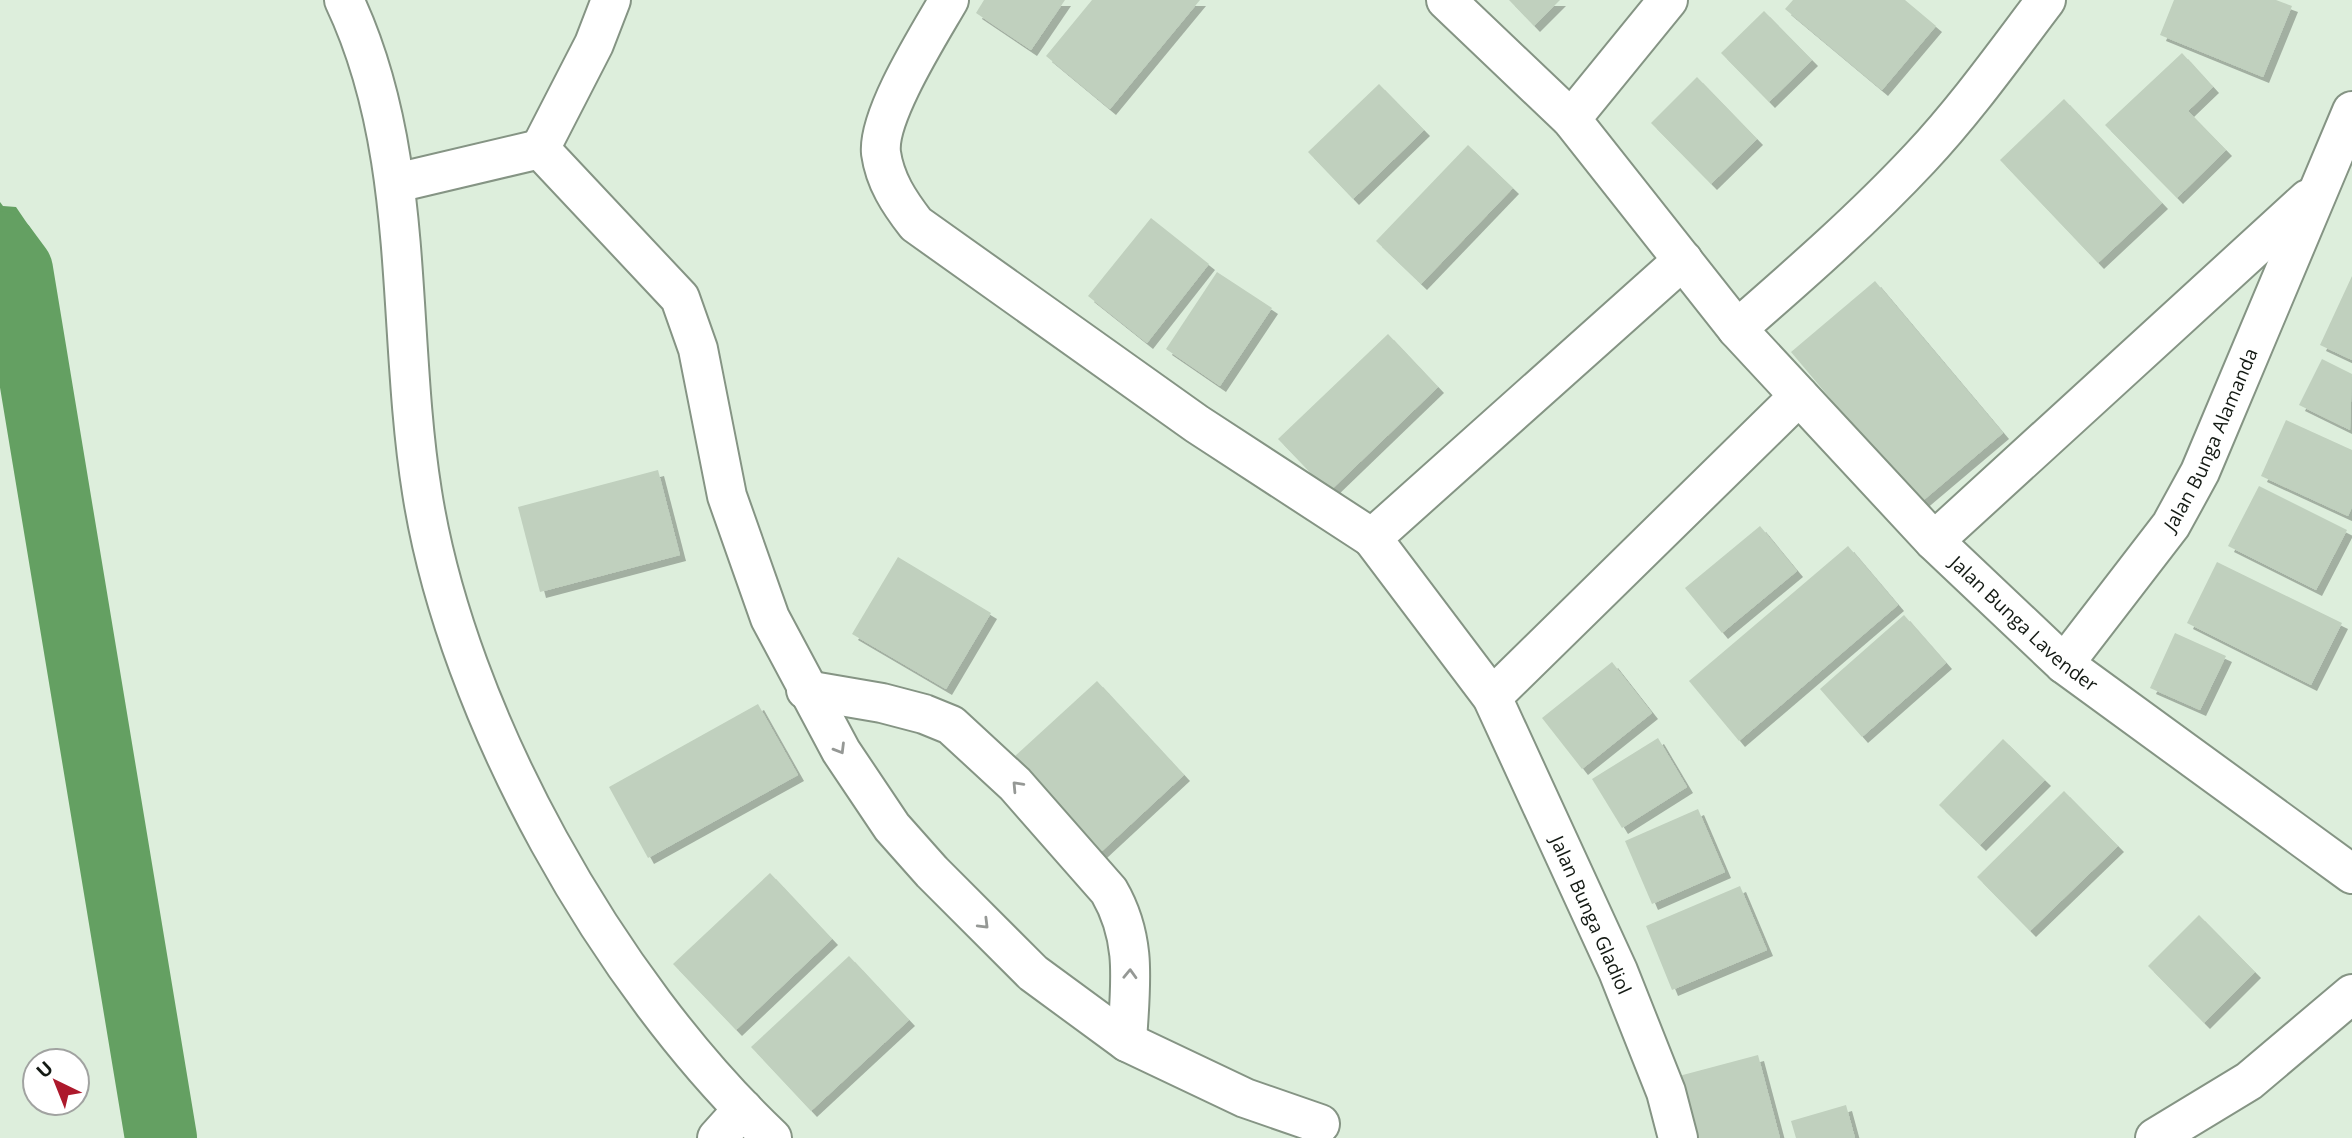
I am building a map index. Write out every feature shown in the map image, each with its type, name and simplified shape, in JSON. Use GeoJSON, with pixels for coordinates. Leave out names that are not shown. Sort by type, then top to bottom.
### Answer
{"type":"FeatureCollection","features":[{"type":"Feature","properties":{"kind":"street"},"geometry":{"type":"LineString","coordinates":[[344,0],[356,24],[379,103],[396,183],[422,493],[447,601],[471,669],[525,793],[579,893],[627,968],[687,1050],[772,1138]]}},
{"type":"Feature","properties":{"kind":"street"},"geometry":{"type":"LineString","coordinates":[[396,183],[540,149],[594,44],[611,0]]}},
{"type":"Feature","properties":{"kind":"street","name":"Jalan Bunga Gladiol"},"geometry":{"type":"LineString","coordinates":[[949,0],[892,105],[881,150],[894,196],[916,224],[1197,424],[1372,538],[1492,697],[1618,971],[1666,1092],[1678,1138]]}},
{"type":"Feature","properties":{"kind":"street","name":"Jalan Bunga Lavender"},"geometry":{"type":"LineString","coordinates":[[1446,0],[1571,119],[1737,329],[1934,541],[2064,664],[2352,874]]}},
{"type":"Feature","properties":{"kind":"street"},"geometry":{"type":"LineString","coordinates":[[1571,119],[1668,0]]}},
{"type":"Feature","properties":{"kind":"street"},"geometry":{"type":"LineString","coordinates":[[1737,329],[1860,219],[1921,157],[1966,107],[2046,0]]}},
{"type":"Feature","properties":{"kind":"street","name":"Jalan Bunga Alamanda"},"geometry":{"type":"LineString","coordinates":[[2064,664],[2141,568],[2183,504],[2200,472],[2352,111]]}},
{"type":"Feature","properties":{"kind":"street"},"geometry":{"type":"LineString","coordinates":[[540,149],[680,299],[698,349],[727,496],[770,618],[806,690],[841,751],[892,827],[932,872],[1033,973],[1127,1042],[1245,1098],[1320,1124]]}},
{"type":"Feature","properties":{"kind":"street","name":"Jalan Bunga Alamanda"},"geometry":{"type":"LineString","coordinates":[[1934,541],[2317,191]]}},
{"type":"Feature","properties":{"kind":"street"},"geometry":{"type":"LineString","coordinates":[[1372,538],[1683,260]]}},
{"type":"Feature","properties":{"kind":"street"},"geometry":{"type":"LineString","coordinates":[[1492,697],[1799,396]]}},
{"type":"Feature","properties":{"kind":"street"},"geometry":{"type":"LineString","coordinates":[[806,690],[882,703],[951,725],[1015,784],[1109,891],[1120,910],[1129,935],[1131,960],[1127,1042]]}},
{"type":"Feature","properties":{"kind":"street"},"geometry":{"type":"LineString","coordinates":[[2155,1138],[2249,1081],[2352,994]]}},
{"type":"Feature","properties":{"kind":"street"},"geometry":{"type":"LineString","coordinates":[[717,1138],[743,1110]]}},
{"type":"Feature","properties":{"kind":"shaded area"},"geometry":{"type":"Polygon","coordinates":[[[0,202],[3,206],[16,207],[33,232],[13,263],[0,266],[0,202]]]}},
{"type":"Feature","properties":{"kind":"building"},"geometry":{"type":"Polygon","coordinates":[[[984,0],[1065,0],[1031,50],[976,13],[984,0]]]}},
{"type":"Feature","properties":{"kind":"building"},"geometry":{"type":"Polygon","coordinates":[[[1092,0],[1200,0],[1110,109],[1046,56],[1092,0]]]}},
{"type":"Feature","properties":{"kind":"building"},"geometry":{"type":"Polygon","coordinates":[[[1509,0],[1560,0],[1534,26],[1509,0]]]}},
{"type":"Feature","properties":{"kind":"building"},"geometry":{"type":"Polygon","coordinates":[[[1793,0],[1905,0],[1936,26],[1882,90],[1785,9],[1793,0]]]}},
{"type":"Feature","properties":{"kind":"building"},"geometry":{"type":"Polygon","coordinates":[[[2174,0],[2276,0],[2292,6],[2263,77],[2160,35],[2174,0]]]}},
{"type":"Feature","properties":{"kind":"building"},"geometry":{"type":"Polygon","coordinates":[[[1764,11],[1812,60],[1769,102],[1721,53],[1764,11]]]}},
{"type":"Feature","properties":{"kind":"building"},"geometry":{"type":"Polygon","coordinates":[[[2182,53],[2213,87],[2188,111],[2226,150],[2177,198],[2105,125],[2182,53]]]}},
{"type":"Feature","properties":{"kind":"building"},"geometry":{"type":"Polygon","coordinates":[[[1697,77],[1757,139],[1711,184],[1651,123],[1697,77]]]}},
{"type":"Feature","properties":{"kind":"building"},"geometry":{"type":"Polygon","coordinates":[[[1379,84],[1424,130],[1353,199],[1308,152],[1379,84]]]}},
{"type":"Feature","properties":{"kind":"building"},"geometry":{"type":"Polygon","coordinates":[[[2064,99],[2162,203],[2098,263],[2000,160],[2064,99]]]}},
{"type":"Feature","properties":{"kind":"building"},"geometry":{"type":"Polygon","coordinates":[[[1468,145],[1513,188],[1421,284],[1376,241],[1468,145]]]}},
{"type":"Feature","properties":{"kind":"building"},"geometry":{"type":"Polygon","coordinates":[[[1151,218],[1209,264],[1147,343],[1088,296],[1151,218]]]}},
{"type":"Feature","properties":{"kind":"building"},"geometry":{"type":"Polygon","coordinates":[[[1217,272],[1272,308],[1220,386],[1166,349],[1217,272]]]}},
{"type":"Feature","properties":{"kind":"building"},"geometry":{"type":"Polygon","coordinates":[[[2352,276],[2352,360],[2320,345],[2352,276]]]}},
{"type":"Feature","properties":{"kind":"building"},"geometry":{"type":"Polygon","coordinates":[[[1875,281],[2003,433],[1919,504],[1791,352],[1875,281]]]}},
{"type":"Feature","properties":{"kind":"building"},"geometry":{"type":"Polygon","coordinates":[[[1388,334],[1438,387],[1329,492],[1278,439],[1388,334]]]}},
{"type":"Feature","properties":{"kind":"building"},"geometry":{"type":"Polygon","coordinates":[[[2322,359],[2352,374],[2350,430],[2299,405],[2322,359]]]}},
{"type":"Feature","properties":{"kind":"building"},"geometry":{"type":"Polygon","coordinates":[[[2286,420],[2352,450],[2352,507],[2348,516],[2261,476],[2286,420]]]}},
{"type":"Feature","properties":{"kind":"building"},"geometry":{"type":"Polygon","coordinates":[[[658,470],[680,555],[540,592],[518,507],[658,470]]]}},
{"type":"Feature","properties":{"kind":"building"},"geometry":{"type":"Polygon","coordinates":[[[2259,486],[2347,530],[2316,590],[2228,546],[2259,486]]]}},
{"type":"Feature","properties":{"kind":"building"},"geometry":{"type":"Polygon","coordinates":[[[1760,526],[1797,571],[1722,633],[1685,588],[1760,526]]]}},
{"type":"Feature","properties":{"kind":"building"},"geometry":{"type":"Polygon","coordinates":[[[1848,546],[1898,605],[1739,741],[1689,681],[1848,546]]]}},
{"type":"Feature","properties":{"kind":"building"},"geometry":{"type":"Polygon","coordinates":[[[898,557],[991,613],[946,689],[852,634],[898,557]]]}},
{"type":"Feature","properties":{"kind":"building"},"geometry":{"type":"Polygon","coordinates":[[[2217,562],[2342,623],[2311,685],[2187,623],[2217,562]]]}},
{"type":"Feature","properties":{"kind":"building"},"geometry":{"type":"Polygon","coordinates":[[[1904,615],[1946,663],[1862,737],[1820,689],[1904,615]]]}},
{"type":"Feature","properties":{"kind":"building"},"geometry":{"type":"Polygon","coordinates":[[[2175,633],[2226,656],[2200,710],[2150,688],[2175,633]]]}},
{"type":"Feature","properties":{"kind":"building"},"geometry":{"type":"Polygon","coordinates":[[[1612,662],[1652,713],[1582,769],[1542,718],[1612,662]]]}},
{"type":"Feature","properties":{"kind":"building"},"geometry":{"type":"Polygon","coordinates":[[[1097,681],[1184,775],[1101,852],[1014,757],[1097,681]]]}},
{"type":"Feature","properties":{"kind":"building"},"geometry":{"type":"Polygon","coordinates":[[[758,704],[798,775],[648,858],[609,787],[758,704]]]}},
{"type":"Feature","properties":{"kind":"building"},"geometry":{"type":"Polygon","coordinates":[[[1658,738],[1687,787],[1622,828],[1592,779],[1658,738]]]}},
{"type":"Feature","properties":{"kind":"building"},"geometry":{"type":"Polygon","coordinates":[[[2003,739],[2045,780],[1980,845],[1939,805],[2003,739]]]}},
{"type":"Feature","properties":{"kind":"building"},"geometry":{"type":"Polygon","coordinates":[[[2064,791],[2118,846],[2030,931],[1977,877],[2064,791]]]}},
{"type":"Feature","properties":{"kind":"building"},"geometry":{"type":"Polygon","coordinates":[[[1698,809],[1725,872],[1652,904],[1625,841],[1698,809]]]}},
{"type":"Feature","properties":{"kind":"building"},"geometry":{"type":"Polygon","coordinates":[[[770,873],[832,939],[736,1030],[673,964],[770,873]]]}},
{"type":"Feature","properties":{"kind":"building"},"geometry":{"type":"Polygon","coordinates":[[[1740,886],[1767,950],[1672,990],[1646,926],[1740,886]]]}},
{"type":"Feature","properties":{"kind":"building"},"geometry":{"type":"Polygon","coordinates":[[[2199,915],[2255,972],[2204,1023],[2148,966],[2199,915]]]}},
{"type":"Feature","properties":{"kind":"building"},"geometry":{"type":"Polygon","coordinates":[[[849,956],[909,1020],[811,1111],[751,1047],[849,956]]]}},
{"type":"Feature","properties":{"kind":"building"},"geometry":{"type":"Polygon","coordinates":[[[1758,1055],[1780,1138],[1695,1138],[1679,1076],[1758,1055]]]}},
{"type":"Feature","properties":{"kind":"building"},"geometry":{"type":"Polygon","coordinates":[[[1846,1105],[1855,1138],[1796,1138],[1791,1121],[1846,1105]]]}},
{"type":"Feature","properties":{"kind":"waterway"},"geometry":{"type":"LineString","coordinates":[[0,247],[17,270],[161,1138]]}}]}
